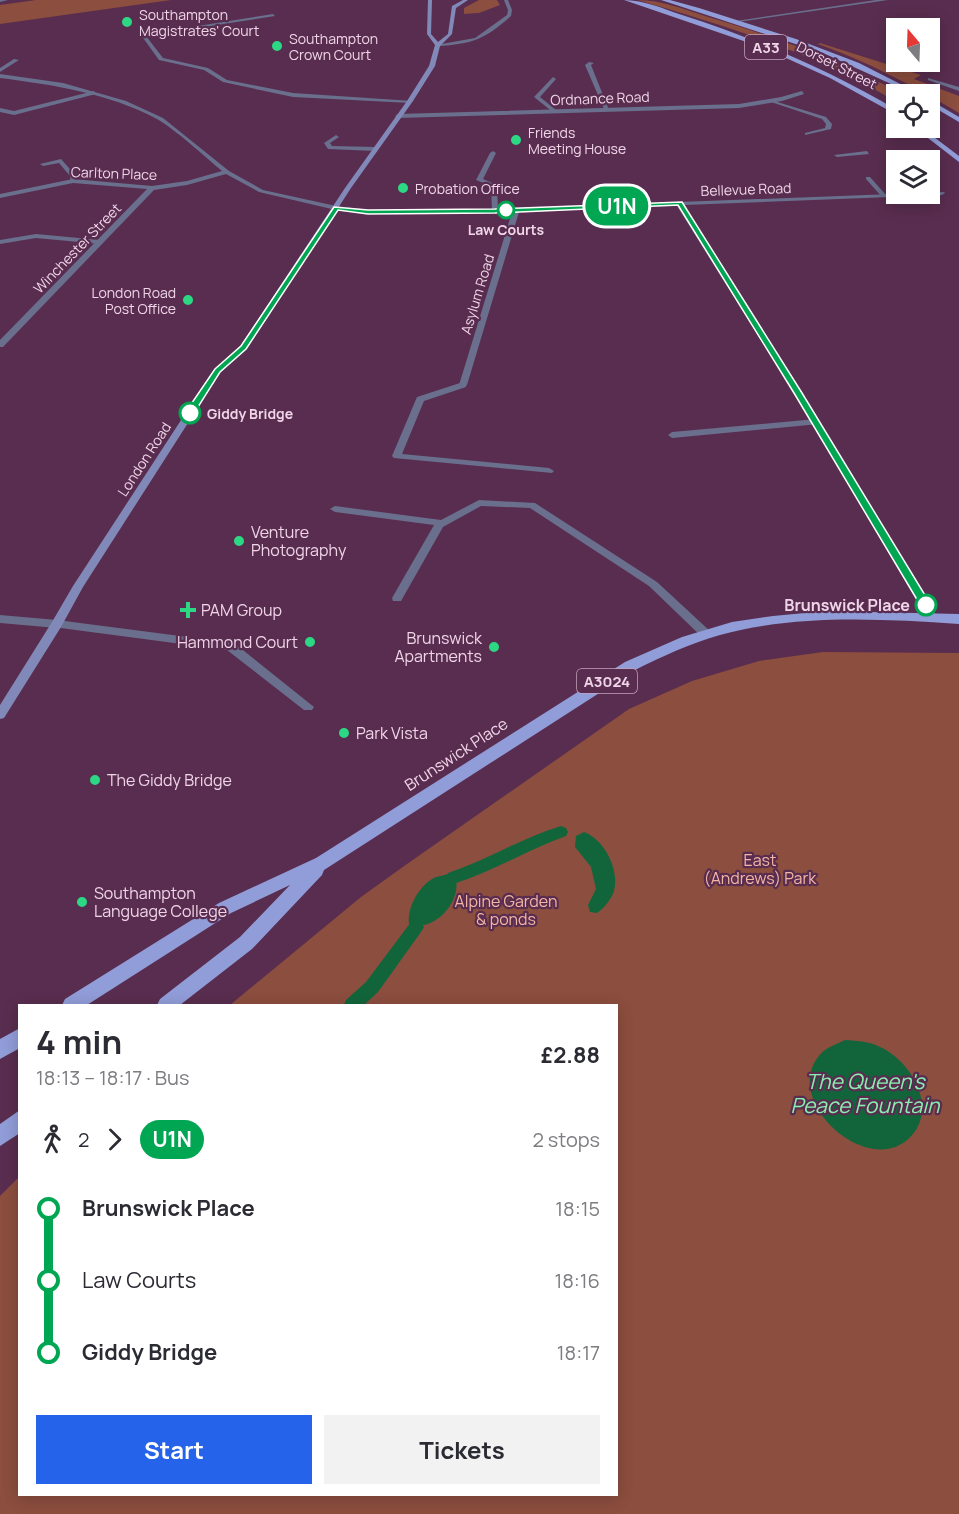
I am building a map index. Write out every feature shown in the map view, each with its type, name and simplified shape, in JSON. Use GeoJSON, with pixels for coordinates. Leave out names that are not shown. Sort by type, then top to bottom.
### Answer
{"type":"FeatureCollection","features":[{"type":"Feature","properties":{"kind":"main road","name":"Dorset Street"},"geometry":{"type":"LineString","coordinates":[[627,0],[708,25],[780,52],[845,82],[886,106]]}},
{"type":"Feature","properties":{"kind":"main road","name":"Dorset Street"},"geometry":{"type":"LineString","coordinates":[[664,0],[738,21],[822,51],[894,84]]}},
{"type":"Feature","properties":{"kind":"main road"},"geometry":{"type":"LineString","coordinates":[[940,108],[959,120]]}},
{"type":"Feature","properties":{"kind":"main road"},"geometry":{"type":"LineString","coordinates":[[931,138],[959,160]]}},
{"type":"Feature","properties":{"kind":"main road","name":"Brunswick Place"},"geometry":{"type":"LineString","coordinates":[[73,1004],[225,908],[322,863],[630,666],[666,648],[745,625],[791,619],[835,616],[959,619]]}},
{"type":"Feature","properties":{"kind":"main road","name":"Brunswick Place"},"geometry":{"type":"LineString","coordinates":[[167,1004],[246,943],[322,863]]}},
{"type":"Feature","properties":{"kind":"main road"},"geometry":{"type":"LineString","coordinates":[[0,1050],[18,1038]]}},
{"type":"Feature","properties":{"kind":"main road"},"geometry":{"type":"LineString","coordinates":[[0,1136],[18,1122]]}},
{"type":"Feature","properties":{"kind":"street"},"geometry":{"type":"LineString","coordinates":[[0,1],[6,0]]}},
{"type":"Feature","properties":{"kind":"street"},"geometry":{"type":"LineString","coordinates":[[430,0],[429,34],[438,45],[477,39],[509,16],[510,10],[506,0]]}},
{"type":"Feature","properties":{"kind":"street","name":"London Road"},"geometry":{"type":"LineString","coordinates":[[0,715],[78,586],[217,371],[244,347],[375,149],[410,101],[432,66],[438,45],[450,34],[454,7],[466,0]]}},
{"type":"Feature","properties":{"kind":"street"},"geometry":{"type":"LineString","coordinates":[[738,21],[886,0]]}},
{"type":"Feature","properties":{"kind":"street"},"geometry":{"type":"LineString","coordinates":[[273,15],[143,35],[161,59],[206,69],[225,81],[292,95],[410,101]]}},
{"type":"Feature","properties":{"kind":"street"},"geometry":{"type":"LineString","coordinates":[[0,70],[16,60]]}},
{"type":"Feature","properties":{"kind":"street"},"geometry":{"type":"LineString","coordinates":[[591,63],[588,65],[606,110]]}},
{"type":"Feature","properties":{"kind":"street","name":"Bellevue Road"},"geometry":{"type":"LineString","coordinates":[[0,76],[63,85],[124,102],[160,119],[227,172],[261,190],[336,208],[368,212],[495,211],[942,194]]}},
{"type":"Feature","properties":{"kind":"street"},"geometry":{"type":"LineString","coordinates":[[553,79],[537,98],[554,111]]}},
{"type":"Feature","properties":{"kind":"street"},"geometry":{"type":"LineString","coordinates":[[930,79],[959,89]]}},
{"type":"Feature","properties":{"kind":"street"},"geometry":{"type":"LineString","coordinates":[[0,110],[14,112],[94,93]]}},
{"type":"Feature","properties":{"kind":"street","name":"Ordnance Road"},"geometry":{"type":"LineString","coordinates":[[398,116],[739,106],[773,101],[802,93]]}},
{"type":"Feature","properties":{"kind":"street"},"geometry":{"type":"LineString","coordinates":[[773,101],[824,118],[829,124],[828,129],[807,134]]}},
{"type":"Feature","properties":{"kind":"street"},"geometry":{"type":"LineString","coordinates":[[336,137],[327,143],[330,148],[375,149]]}},
{"type":"Feature","properties":{"kind":"street"},"geometry":{"type":"LineString","coordinates":[[493,153],[479,180],[494,185],[495,211]]}},
{"type":"Feature","properties":{"kind":"street"},"geometry":{"type":"LineString","coordinates":[[837,155],[867,153]]}},
{"type":"Feature","properties":{"kind":"street"},"geometry":{"type":"LineString","coordinates":[[43,164],[62,161],[73,176],[73,182]]}},
{"type":"Feature","properties":{"kind":"street","name":"Carlton Place"},"geometry":{"type":"LineString","coordinates":[[0,196],[73,182],[152,188],[188,183],[227,172]]}},
{"type":"Feature","properties":{"kind":"street"},"geometry":{"type":"LineString","coordinates":[[868,177],[884,195]]}},
{"type":"Feature","properties":{"kind":"street","name":"Winchester Street"},"geometry":{"type":"LineString","coordinates":[[0,345],[152,188]]}},
{"type":"Feature","properties":{"kind":"street"},"geometry":{"type":"LineString","coordinates":[[680,203],[932,617]]}},
{"type":"Feature","properties":{"kind":"street","name":"Asylum Road"},"geometry":{"type":"LineString","coordinates":[[516,210],[464,385],[420,399],[397,456],[549,471]]}},
{"type":"Feature","properties":{"kind":"street"},"geometry":{"type":"LineString","coordinates":[[0,242],[36,236],[100,242]]}},
{"type":"Feature","properties":{"kind":"street"},"geometry":{"type":"LineString","coordinates":[[672,435],[816,423]]}},
{"type":"Feature","properties":{"kind":"street"},"geometry":{"type":"LineString","coordinates":[[397,598],[439,525],[479,503],[532,506],[653,584],[707,635]]}},
{"type":"Feature","properties":{"kind":"street"},"geometry":{"type":"LineString","coordinates":[[335,509],[444,523]]}},
{"type":"Feature","properties":{"kind":"street"},"geometry":{"type":"LineString","coordinates":[[0,619],[230,646],[308,707]]}},
{"type":"Feature","properties":{"kind":"green space"},"geometry":{"type":"Polygon","coordinates":[[[36,0],[171,0],[0,24],[0,5],[36,0]]]}},
{"type":"Feature","properties":{"kind":"green space"},"geometry":{"type":"Polygon","coordinates":[[[479,0],[497,0],[500,5],[479,13],[464,14],[464,8],[479,0]]]}},
{"type":"Feature","properties":{"kind":"green space"},"geometry":{"type":"Polygon","coordinates":[[[638,0],[672,5],[781,41],[830,60],[886,86],[886,97],[837,70],[737,31],[638,0]]]}},
{"type":"Feature","properties":{"kind":"green space"},"geometry":{"type":"Polygon","coordinates":[[[818,44],[886,64],[886,72],[912,72],[921,75],[914,79],[927,84],[908,84],[818,44]]]}},
{"type":"Feature","properties":{"kind":"green space"},"geometry":{"type":"Polygon","coordinates":[[[940,89],[959,96],[959,113],[940,102],[940,89]]]}},
{"type":"Feature","properties":{"kind":"green space","name":"East (Andrews) Park"},"geometry":{"type":"Polygon","coordinates":[[[823,652],[959,653],[959,1514],[0,1514],[0,1196],[18,1178],[18,1496],[618,1496],[618,1004],[231,1004],[361,897],[629,709],[692,681],[759,661],[823,652]]]}},
{"type":"Feature","properties":{"kind":"water"},"geometry":{"type":"Polygon","coordinates":[[[584,832],[604,848],[615,874],[613,894],[607,904],[597,913],[590,912],[588,905],[596,889],[591,867],[575,847],[576,836],[584,832]]]}},
{"type":"Feature","properties":{"kind":"water"},"geometry":{"type":"Polygon","coordinates":[[[447,874],[456,879],[454,897],[450,906],[436,920],[427,924],[418,926],[409,924],[410,911],[418,893],[435,877],[447,874]]]}},
{"type":"Feature","properties":{"kind":"water","name":"The Queen's Peace Fountain"},"geometry":{"type":"Polygon","coordinates":[[[845,1040],[880,1047],[900,1061],[916,1082],[922,1106],[921,1119],[916,1130],[899,1145],[879,1149],[859,1145],[839,1133],[823,1116],[812,1097],[810,1076],[818,1057],[827,1049],[845,1040]]]}},
{"type":"Feature","properties":{"kind":"waterway"},"geometry":{"type":"LineString","coordinates":[[453,878],[467,874],[547,836],[561,832]]}},
{"type":"Feature","properties":{"kind":"waterway"},"geometry":{"type":"LineString","coordinates":[[353,1004],[372,987],[416,927]]}},
{"type":"Feature","properties":{"kind":"bus line","name":"U1N"},"geometry":{"type":"LineString","coordinates":[[190,413],[217,371],[244,347],[336,208],[368,212],[495,211],[680,203],[926,605]]}},
{"type":"Feature","properties":{"kind":"place","name":"Southampton Magistrates' Court"},"geometry":{"type":"Point","coordinates":[127,22]}},
{"type":"Feature","properties":{"kind":"place","name":"Southampton Crown Court"},"geometry":{"type":"Point","coordinates":[277,46]}},
{"type":"Feature","properties":{"kind":"place","name":"Friends Meeting House"},"geometry":{"type":"Point","coordinates":[516,140]}},
{"type":"Feature","properties":{"kind":"place","name":"Probation Office"},"geometry":{"type":"Point","coordinates":[403,188]}},
{"type":"Feature","properties":{"kind":"place","name":"Law Courts"},"geometry":{"type":"Point","coordinates":[506,210]}},
{"type":"Feature","properties":{"kind":"place","name":"London Road Post Office"},"geometry":{"type":"Point","coordinates":[188,300]}},
{"type":"Feature","properties":{"kind":"place","name":"Giddy Bridge"},"geometry":{"type":"Point","coordinates":[190,413]}},
{"type":"Feature","properties":{"kind":"place","name":"Venture Photography"},"geometry":{"type":"Point","coordinates":[239,541]}},
{"type":"Feature","properties":{"kind":"place","name":"Brunswick Place"},"geometry":{"type":"Point","coordinates":[926,605]}},
{"type":"Feature","properties":{"kind":"place","name":"PAM Group"},"geometry":{"type":"Point","coordinates":[188,610]}},
{"type":"Feature","properties":{"kind":"place","name":"Hammond Court"},"geometry":{"type":"Point","coordinates":[310,642]}},
{"type":"Feature","properties":{"kind":"place","name":"Brunswick Apartments"},"geometry":{"type":"Point","coordinates":[494,647]}},
{"type":"Feature","properties":{"kind":"place","name":"Park Vista"},"geometry":{"type":"Point","coordinates":[344,733]}},
{"type":"Feature","properties":{"kind":"place","name":"The Giddy Bridge"},"geometry":{"type":"Point","coordinates":[95,780]}},
{"type":"Feature","properties":{"kind":"place","name":"Southampton Language College"},"geometry":{"type":"Point","coordinates":[82,902]}},
{"type":"Feature","properties":{"kind":"park label","name":"Alpine Garden & ponds"},"geometry":{"type":"Point","coordinates":[506,910]}}]}
